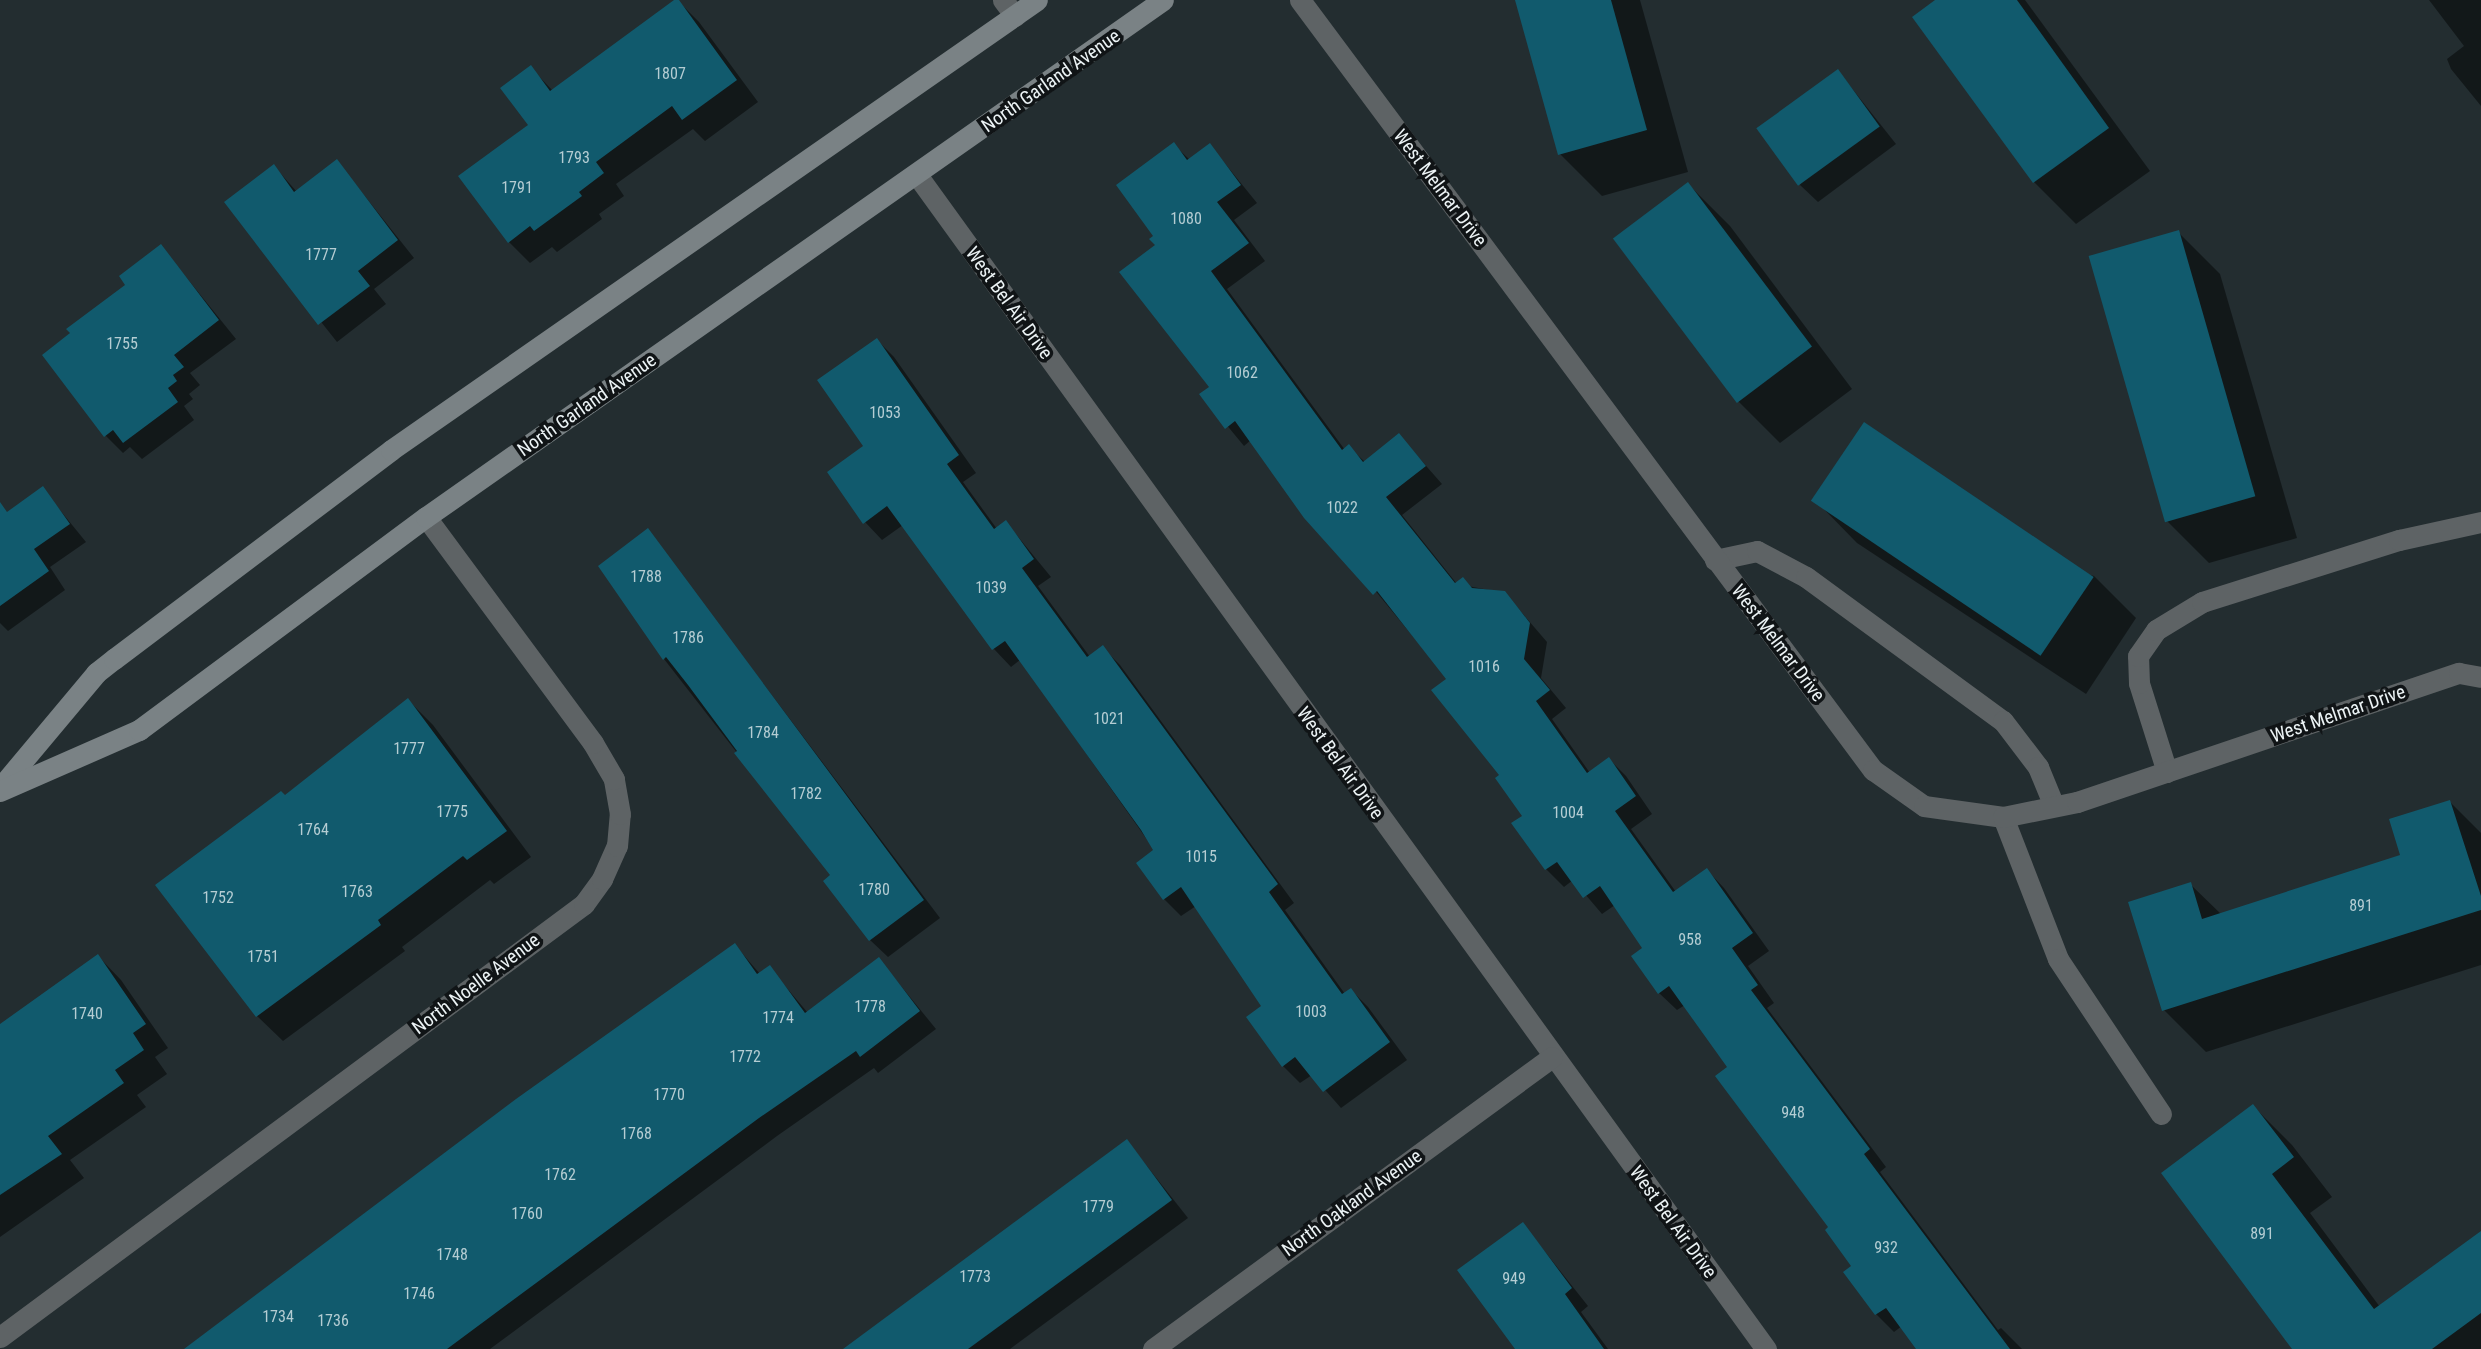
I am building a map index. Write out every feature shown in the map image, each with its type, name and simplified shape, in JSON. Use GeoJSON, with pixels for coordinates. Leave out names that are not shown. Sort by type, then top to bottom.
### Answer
{"type":"FeatureCollection","features":[{"type":"Feature","properties":{"kind":"main road","name":"North Garland Avenue"},"geometry":{"type":"LineString","coordinates":[[0,790],[96,673],[391,450],[1009,8],[1037,0]]}},
{"type":"Feature","properties":{"kind":"main road","name":"North Garland Avenue"},"geometry":{"type":"LineString","coordinates":[[0,790],[139,730],[426,517],[1163,0]]}},
{"type":"Feature","properties":{"kind":"street","name":"West Melmar Drive"},"geometry":{"type":"LineString","coordinates":[[1300,0],[1873,770],[1924,806],[2003,817],[2054,806],[2166,772],[2459,673],[2481,677]]}},
{"type":"Feature","properties":{"kind":"street","name":"West Bel Air Drive"},"geometry":{"type":"LineString","coordinates":[[917,175],[1552,1057],[1766,1349]]}},
{"type":"Feature","properties":{"kind":"street","name":"North Noelle Avenue"},"geometry":{"type":"LineString","coordinates":[[0,1337],[584,904],[602,879],[617,846],[620,814],[614,779],[593,743],[426,517]]}},
{"type":"Feature","properties":{"kind":"street"},"geometry":{"type":"LineString","coordinates":[[2166,772],[2139,683],[2138,656],[2156,630],[2202,602],[2399,540],[2481,522]]}},
{"type":"Feature","properties":{"kind":"street"},"geometry":{"type":"LineString","coordinates":[[1715,560],[1757,551],[1817,585],[2003,720],[2038,767],[2054,806]]}},
{"type":"Feature","properties":{"kind":"street"},"geometry":{"type":"LineString","coordinates":[[2003,817],[2058,959],[2161,1114]]}},
{"type":"Feature","properties":{"kind":"street","name":"North Oakland Avenue"},"geometry":{"type":"LineString","coordinates":[[1153,1349],[1552,1057]]}},
{"type":"Feature","properties":{"kind":"building"},"geometry":{"type":"Polygon","coordinates":[[[674,0],[679,0],[737,80],[682,120],[672,106],[596,162],[604,173],[579,192],[582,196],[534,231],[530,226],[508,243],[458,176],[528,125],[500,88],[531,65],[550,91],[674,0]]]}},
{"type":"Feature","properties":{"kind":"building"},"geometry":{"type":"Polygon","coordinates":[[[1515,0],[1611,0],[1647,130],[1558,155],[1515,0]]]}},
{"type":"Feature","properties":{"kind":"building"},"geometry":{"type":"Polygon","coordinates":[[[1935,0],[2017,0],[2109,128],[2033,183],[1912,17],[1935,0]]]}},
{"type":"Feature","properties":{"kind":"building"},"geometry":{"type":"Polygon","coordinates":[[[1838,69],[1880,126],[1798,186],[1756,128],[1838,69]]]}},
{"type":"Feature","properties":{"kind":"building"},"geometry":{"type":"Polygon","coordinates":[[[1174,142],[1187,160],[1210,143],[1241,185],[1217,202],[1249,243],[1211,271],[1342,450],[1349,444],[1363,462],[1399,433],[1426,466],[1386,497],[1455,583],[1463,577],[1472,588],[1505,591],[1530,623],[1524,659],[1550,690],[1536,701],[1587,773],[1609,757],[1636,796],[1615,811],[1673,892],[1707,868],[1753,933],[1732,948],[1758,985],[1751,990],[1870,1149],[1864,1154],[2010,1349],[1916,1349],[1886,1308],[1875,1315],[1843,1272],[1851,1266],[1825,1230],[1828,1227],[1715,1076],[1727,1067],[1669,986],[1658,994],[1631,956],[1642,948],[1600,886],[1583,898],[1557,862],[1545,870],[1511,823],[1522,816],[1495,778],[1499,775],[1431,690],[1446,679],[1377,591],[1373,595],[1304,518],[1235,421],[1225,429],[1199,394],[1209,387],[1119,272],[1155,245],[1149,239],[1153,236],[1116,185],[1174,142]]]}},
{"type":"Feature","properties":{"kind":"building"},"geometry":{"type":"Polygon","coordinates":[[[337,159],[398,240],[358,271],[370,286],[318,325],[224,202],[274,164],[294,192],[337,159]]]}},
{"type":"Feature","properties":{"kind":"building"},"geometry":{"type":"Polygon","coordinates":[[[1688,182],[1812,347],[1737,403],[1613,239],[1688,182]]]}},
{"type":"Feature","properties":{"kind":"building"},"geometry":{"type":"Polygon","coordinates":[[[2179,230],[2255,496],[2165,522],[2089,256],[2179,230]]]}},
{"type":"Feature","properties":{"kind":"building"},"geometry":{"type":"Polygon","coordinates":[[[161,244],[219,320],[174,355],[184,367],[173,375],[177,381],[168,388],[178,402],[123,443],[113,430],[104,437],[42,355],[70,333],[66,329],[125,285],[119,276],[161,244]]]}},
{"type":"Feature","properties":{"kind":"building"},"geometry":{"type":"Polygon","coordinates":[[[877,338],[959,455],[947,464],[994,529],[1006,520],[1034,559],[1022,568],[1087,657],[1103,645],[1278,884],[1269,892],[1342,994],[1351,988],[1390,1042],[1323,1092],[1295,1057],[1282,1067],[1246,1017],[1261,1006],[1181,887],[1163,900],[1136,863],[1153,850],[1005,641],[992,650],[887,506],[863,524],[827,472],[863,446],[817,380],[877,338]]]}},
{"type":"Feature","properties":{"kind":"building"},"geometry":{"type":"Polygon","coordinates":[[[1864,422],[2094,577],[2041,656],[1811,501],[1864,422]]]}},
{"type":"Feature","properties":{"kind":"building"},"geometry":{"type":"Polygon","coordinates":[[[43,486],[70,524],[34,549],[49,571],[0,606],[0,502],[7,512],[43,486]]]}},
{"type":"Feature","properties":{"kind":"building"},"geometry":{"type":"Polygon","coordinates":[[[648,528],[924,900],[869,941],[823,881],[830,875],[734,753],[737,751],[688,685],[666,657],[663,660],[598,566],[648,528]]]}},
{"type":"Feature","properties":{"kind":"building"},"geometry":{"type":"Polygon","coordinates":[[[408,698],[507,831],[467,860],[463,856],[378,920],[381,925],[256,1017],[155,885],[281,791],[285,795],[408,698]]]}},
{"type":"Feature","properties":{"kind":"building"},"geometry":{"type":"Polygon","coordinates":[[[2450,800],[2481,896],[2481,910],[2162,1011],[2128,902],[2191,882],[2202,919],[2400,855],[2389,819],[2450,800]]]}},
{"type":"Feature","properties":{"kind":"building"},"geometry":{"type":"Polygon","coordinates":[[[735,943],[757,974],[770,965],[805,1013],[879,957],[920,1011],[860,1057],[856,1051],[759,1118],[447,1349],[184,1349],[516,1099],[735,943]]]}},
{"type":"Feature","properties":{"kind":"building"},"geometry":{"type":"Polygon","coordinates":[[[98,954],[146,1024],[133,1033],[144,1050],[115,1070],[124,1083],[48,1136],[62,1154],[0,1195],[0,1024],[98,954]]]}},
{"type":"Feature","properties":{"kind":"building"},"geometry":{"type":"Polygon","coordinates":[[[2253,1104],[2294,1157],[2272,1174],[2374,1309],[2481,1231],[2481,1313],[2432,1349],[2292,1349],[2161,1173],[2253,1104]]]}},
{"type":"Feature","properties":{"kind":"building"},"geometry":{"type":"Polygon","coordinates":[[[1127,1139],[1172,1200],[968,1349],[843,1349],[1127,1139]]]}},
{"type":"Feature","properties":{"kind":"building"},"geometry":{"type":"Polygon","coordinates":[[[1523,1222],[1572,1288],[1565,1294],[1604,1349],[1515,1349],[1457,1270],[1523,1222]]]}}]}
